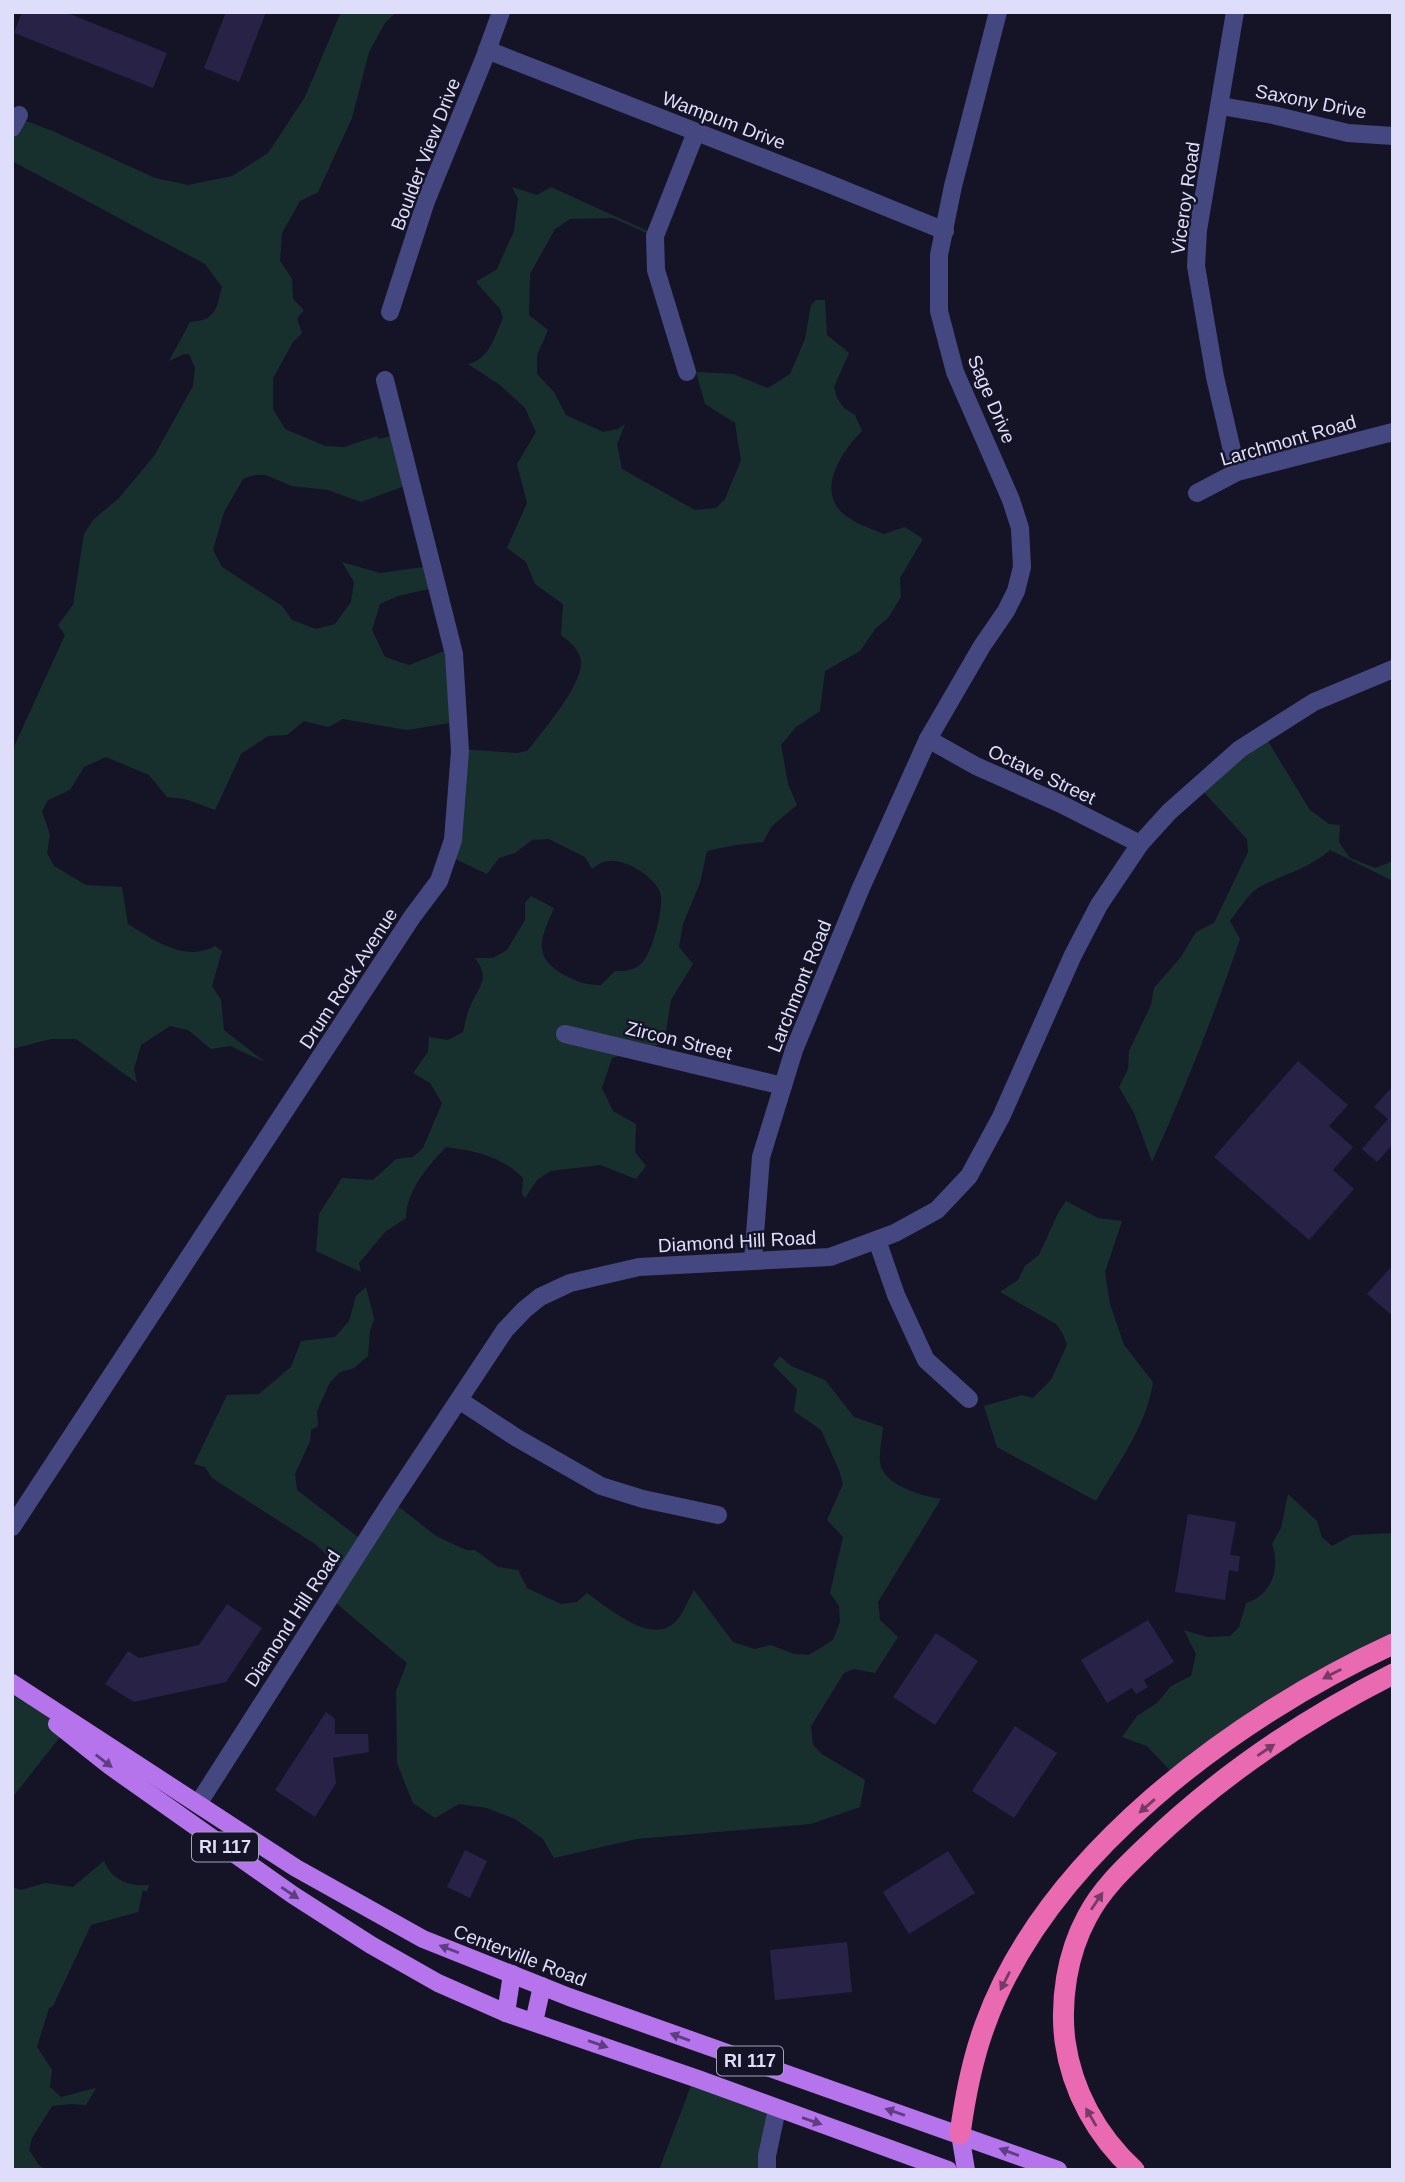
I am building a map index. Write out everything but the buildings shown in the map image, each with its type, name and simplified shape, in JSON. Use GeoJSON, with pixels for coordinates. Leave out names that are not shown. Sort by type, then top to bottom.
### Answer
{"type":"FeatureCollection","features":[{"type":"Feature","properties":{"kind":"highway"},"geometry":{"type":"LineString","coordinates":[[960,2134],[974,2058],[994,2003],[1014,1963],[1047,1911],[1090,1859],[1171,1784],[1220,1746],[1325,1677],[1393,1644]]}},
{"type":"Feature","properties":{"kind":"highway"},"geometry":{"type":"LineString","coordinates":[[1134,2170],[1103,2137],[1088,2114],[1068,2061],[1062,2008],[1071,1959],[1087,1917],[1104,1890],[1125,1867],[1176,1818],[1207,1793],[1281,1740],[1393,1674]]}},
{"type":"Feature","properties":{"kind":"main road","name":"Centerville Road"},"geometry":{"type":"LineString","coordinates":[[12,1686],[296,1868],[423,1940],[691,2041],[1058,2170]]}},
{"type":"Feature","properties":{"kind":"main road","name":"Centerville Road"},"geometry":{"type":"LineString","coordinates":[[12,1686],[110,1766],[293,1895],[371,1945],[438,1983],[506,2013],[948,2170]]}},
{"type":"Feature","properties":{"kind":"main road"},"geometry":{"type":"LineString","coordinates":[[188,1821],[198,1804]]}},
{"type":"Feature","properties":{"kind":"main road"},"geometry":{"type":"LineString","coordinates":[[506,2013],[512,1974]]}},
{"type":"Feature","properties":{"kind":"main road"},"geometry":{"type":"LineString","coordinates":[[534,2022],[542,1986]]}},
{"type":"Feature","properties":{"kind":"main road"},"geometry":{"type":"LineString","coordinates":[[960,2134],[965,2170]]}},
{"type":"Feature","properties":{"kind":"street","name":"Boulder View Drive"},"geometry":{"type":"LineString","coordinates":[[390,312],[426,201],[501,12]]}},
{"type":"Feature","properties":{"kind":"street","name":"Sage Drive"},"geometry":{"type":"LineString","coordinates":[[929,739],[982,646],[1006,611],[1016,591],[1022,567],[1020,528],[1012,500],[955,372],[939,311],[939,255],[953,186],[998,12]]}},
{"type":"Feature","properties":{"kind":"street","name":"Viceroy Road"},"geometry":{"type":"LineString","coordinates":[[1235,12],[1198,230],[1196,266],[1215,377],[1237,472]]}},
{"type":"Feature","properties":{"kind":"street","name":"Wampum Drive"},"geometry":{"type":"LineString","coordinates":[[486,50],[945,231]]}},
{"type":"Feature","properties":{"kind":"street","name":"Saxony Drive"},"geometry":{"type":"LineString","coordinates":[[1221,106],[1348,132],[1393,136]]}},
{"type":"Feature","properties":{"kind":"street"},"geometry":{"type":"LineString","coordinates":[[687,372],[656,270],[655,236],[696,132]]}},
{"type":"Feature","properties":{"kind":"street","name":"Drum Rock Avenue"},"geometry":{"type":"LineString","coordinates":[[12,1527],[412,917],[439,881],[453,840],[460,751],[454,654],[386,380]]}},
{"type":"Feature","properties":{"kind":"street","name":"Larchmont Road"},"geometry":{"type":"LineString","coordinates":[[1196,492],[1237,472],[1393,432]]}},
{"type":"Feature","properties":{"kind":"street","name":"Diamond Hill Road"},"geometry":{"type":"LineString","coordinates":[[198,1804],[391,1502],[505,1330],[524,1310],[540,1297],[570,1283],[639,1267],[830,1257],[877,1240],[937,1210],[969,1176],[1001,1117],[1073,955],[1099,905],[1140,844],[1169,812],[1240,749],[1314,702],[1393,669]]}},
{"type":"Feature","properties":{"kind":"street","name":"Larchmont Road"},"geometry":{"type":"LineString","coordinates":[[753,1260],[761,1157],[794,1051],[860,890],[929,739]]}},
{"type":"Feature","properties":{"kind":"street","name":"Octave Street"},"geometry":{"type":"LineString","coordinates":[[929,739],[976,766],[1059,803],[1140,844]]}},
{"type":"Feature","properties":{"kind":"street","name":"Zircon Street"},"geometry":{"type":"LineString","coordinates":[[565,1034],[783,1086]]}},
{"type":"Feature","properties":{"kind":"street"},"geometry":{"type":"LineString","coordinates":[[877,1240],[896,1295],[926,1360],[969,1399]]}},
{"type":"Feature","properties":{"kind":"street"},"geometry":{"type":"LineString","coordinates":[[459,1400],[517,1438],[601,1486],[643,1500],[718,1515]]}},
{"type":"Feature","properties":{"kind":"street"},"geometry":{"type":"LineString","coordinates":[[767,2170],[767,2156],[777,2109]]}},
{"type":"Feature","properties":{"kind":"green space"},"geometry":{"type":"Polygon","coordinates":[[[341,12],[396,12],[385,23],[369,52],[352,118],[318,192],[300,201],[282,233],[280,261],[292,279],[293,299],[304,310],[297,318],[302,333],[293,342],[273,378],[273,409],[285,429],[325,446],[344,447],[377,436],[378,439],[401,434],[410,484],[361,502],[328,490],[292,486],[266,475],[254,475],[243,479],[224,512],[213,550],[222,567],[282,606],[292,620],[316,629],[335,624],[351,602],[354,582],[342,562],[380,573],[431,566],[437,587],[398,596],[380,604],[372,630],[385,657],[409,665],[452,648],[455,722],[407,730],[343,719],[328,727],[304,721],[287,735],[268,736],[241,754],[215,810],[185,799],[167,797],[149,775],[106,757],[84,767],[70,790],[48,800],[42,811],[50,835],[47,853],[54,866],[86,885],[122,887],[128,924],[159,942],[181,951],[204,951],[215,946],[222,951],[212,986],[221,1000],[224,1030],[265,1062],[230,1046],[211,1049],[188,1030],[170,1026],[141,1045],[134,1069],[137,1083],[76,1039],[51,1039],[12,1049],[12,751],[65,635],[58,625],[73,605],[84,534],[93,520],[118,499],[154,456],[193,386],[195,368],[189,354],[169,361],[190,322],[205,319],[214,312],[222,287],[205,264],[12,161],[12,119],[55,132],[155,178],[188,185],[232,176],[268,153],[305,97],[341,12]]]}},
{"type":"Feature","properties":{"kind":"green space"},"geometry":{"type":"Polygon","coordinates":[[[512,187],[537,195],[551,187],[654,234],[613,218],[570,219],[555,229],[530,274],[529,315],[548,330],[537,355],[537,374],[554,392],[566,415],[603,432],[618,429],[625,424],[617,444],[622,469],[695,510],[716,508],[725,499],[741,460],[735,423],[705,404],[696,372],[733,374],[768,388],[790,374],[805,339],[811,305],[816,300],[825,300],[827,335],[849,353],[834,387],[837,398],[844,408],[855,415],[862,431],[839,462],[831,486],[833,498],[838,509],[861,525],[884,534],[905,527],[923,539],[900,578],[901,597],[888,618],[876,628],[860,651],[825,671],[820,711],[796,727],[781,745],[788,784],[797,805],[772,826],[763,842],[707,851],[700,883],[683,924],[679,947],[693,964],[671,1000],[664,1043],[612,1058],[602,1088],[613,1111],[636,1124],[635,1152],[646,1166],[636,1179],[600,1165],[550,1171],[537,1180],[525,1198],[522,1194],[523,1178],[506,1164],[478,1153],[446,1147],[425,1171],[414,1189],[406,1218],[385,1232],[359,1263],[361,1272],[316,1251],[319,1214],[342,1178],[373,1180],[396,1159],[413,1157],[423,1148],[442,1103],[430,1083],[413,1073],[428,1052],[429,1037],[448,1040],[463,1032],[468,1012],[483,978],[475,958],[493,958],[507,950],[525,920],[525,903],[531,896],[554,908],[543,937],[543,953],[547,961],[574,980],[601,985],[615,971],[635,968],[645,959],[653,941],[661,908],[660,892],[650,879],[635,868],[617,861],[608,861],[592,869],[585,857],[549,839],[532,840],[515,853],[499,858],[487,874],[451,857],[459,749],[517,753],[527,751],[569,695],[576,683],[581,661],[571,643],[561,635],[563,604],[535,584],[526,562],[507,548],[527,503],[517,464],[536,432],[525,408],[500,385],[468,364],[481,358],[486,352],[503,318],[500,309],[476,282],[497,269],[514,231],[518,199],[512,187]]]}},
{"type":"Feature","properties":{"kind":"green space"},"geometry":{"type":"Polygon","coordinates":[[[1266,738],[1310,810],[1329,824],[1340,825],[1339,842],[1350,858],[1375,868],[1393,861],[1393,881],[1330,850],[1305,867],[1258,888],[1246,899],[1230,921],[1240,939],[1220,996],[1152,1162],[1134,1113],[1119,1087],[1128,1069],[1129,1051],[1151,1005],[1154,988],[1181,957],[1196,932],[1214,923],[1248,852],[1247,839],[1199,787],[1266,738]]]}},
{"type":"Feature","properties":{"kind":"green space"},"geometry":{"type":"Polygon","coordinates":[[[1066,1201],[1098,1218],[1122,1221],[1105,1272],[1110,1304],[1124,1345],[1153,1382],[1145,1414],[1138,1429],[1096,1501],[997,1447],[984,1406],[1022,1395],[1033,1398],[1051,1380],[1067,1345],[1056,1324],[1000,1292],[1018,1280],[1025,1266],[1039,1255],[1066,1201]]]}},
{"type":"Feature","properties":{"kind":"green space"},"geometry":{"type":"Polygon","coordinates":[[[366,1287],[374,1319],[368,1356],[354,1368],[340,1372],[330,1382],[317,1411],[318,1426],[311,1430],[310,1441],[295,1474],[297,1490],[363,1541],[394,1503],[436,1536],[466,1550],[475,1550],[498,1567],[518,1570],[527,1588],[561,1604],[577,1602],[587,1593],[618,1615],[642,1627],[665,1629],[674,1623],[694,1590],[733,1642],[755,1649],[771,1645],[794,1654],[809,1655],[833,1640],[840,1622],[839,1606],[830,1593],[843,1537],[827,1520],[843,1484],[821,1430],[794,1411],[797,1389],[773,1365],[780,1356],[791,1366],[825,1380],[854,1417],[883,1427],[880,1449],[882,1470],[904,1488],[941,1499],[878,1602],[880,1620],[898,1637],[875,1673],[854,1669],[844,1673],[811,1726],[813,1745],[822,1754],[865,1780],[860,1807],[811,1824],[636,1839],[554,1858],[543,1839],[515,1819],[487,1808],[459,1804],[435,1818],[413,1803],[397,1763],[396,1691],[407,1663],[330,1598],[343,1570],[315,1544],[212,1478],[205,1467],[194,1464],[227,1395],[259,1394],[291,1367],[301,1341],[335,1337],[349,1321],[356,1296],[366,1287]]]}},
{"type":"Feature","properties":{"kind":"green space"},"geometry":{"type":"Polygon","coordinates":[[[1288,1494],[1317,1521],[1322,1537],[1332,1546],[1352,1535],[1393,1533],[1393,1644],[1178,1779],[1147,1746],[1122,1737],[1137,1716],[1157,1703],[1171,1686],[1191,1676],[1196,1654],[1184,1630],[1207,1637],[1230,1636],[1239,1627],[1246,1603],[1268,1588],[1275,1563],[1272,1544],[1281,1528],[1288,1494]]]}},
{"type":"Feature","properties":{"kind":"green space"},"geometry":{"type":"Polygon","coordinates":[[[12,1685],[64,1732],[12,1798],[12,1685]]]}},
{"type":"Feature","properties":{"kind":"green space"},"geometry":{"type":"Polygon","coordinates":[[[104,1861],[107,1868],[122,1881],[149,1885],[147,1892],[143,1890],[138,1912],[91,1925],[53,2006],[49,2008],[37,2047],[52,2070],[50,2087],[61,2097],[96,2088],[86,2105],[52,2106],[32,2138],[29,2150],[46,2170],[12,2170],[12,1887],[21,1890],[45,1883],[73,1887],[104,1861]]]}},
{"type":"Feature","properties":{"kind":"green space"},"geometry":{"type":"Polygon","coordinates":[[[692,2083],[773,2110],[765,2170],[659,2170],[692,2083]]]}}]}
